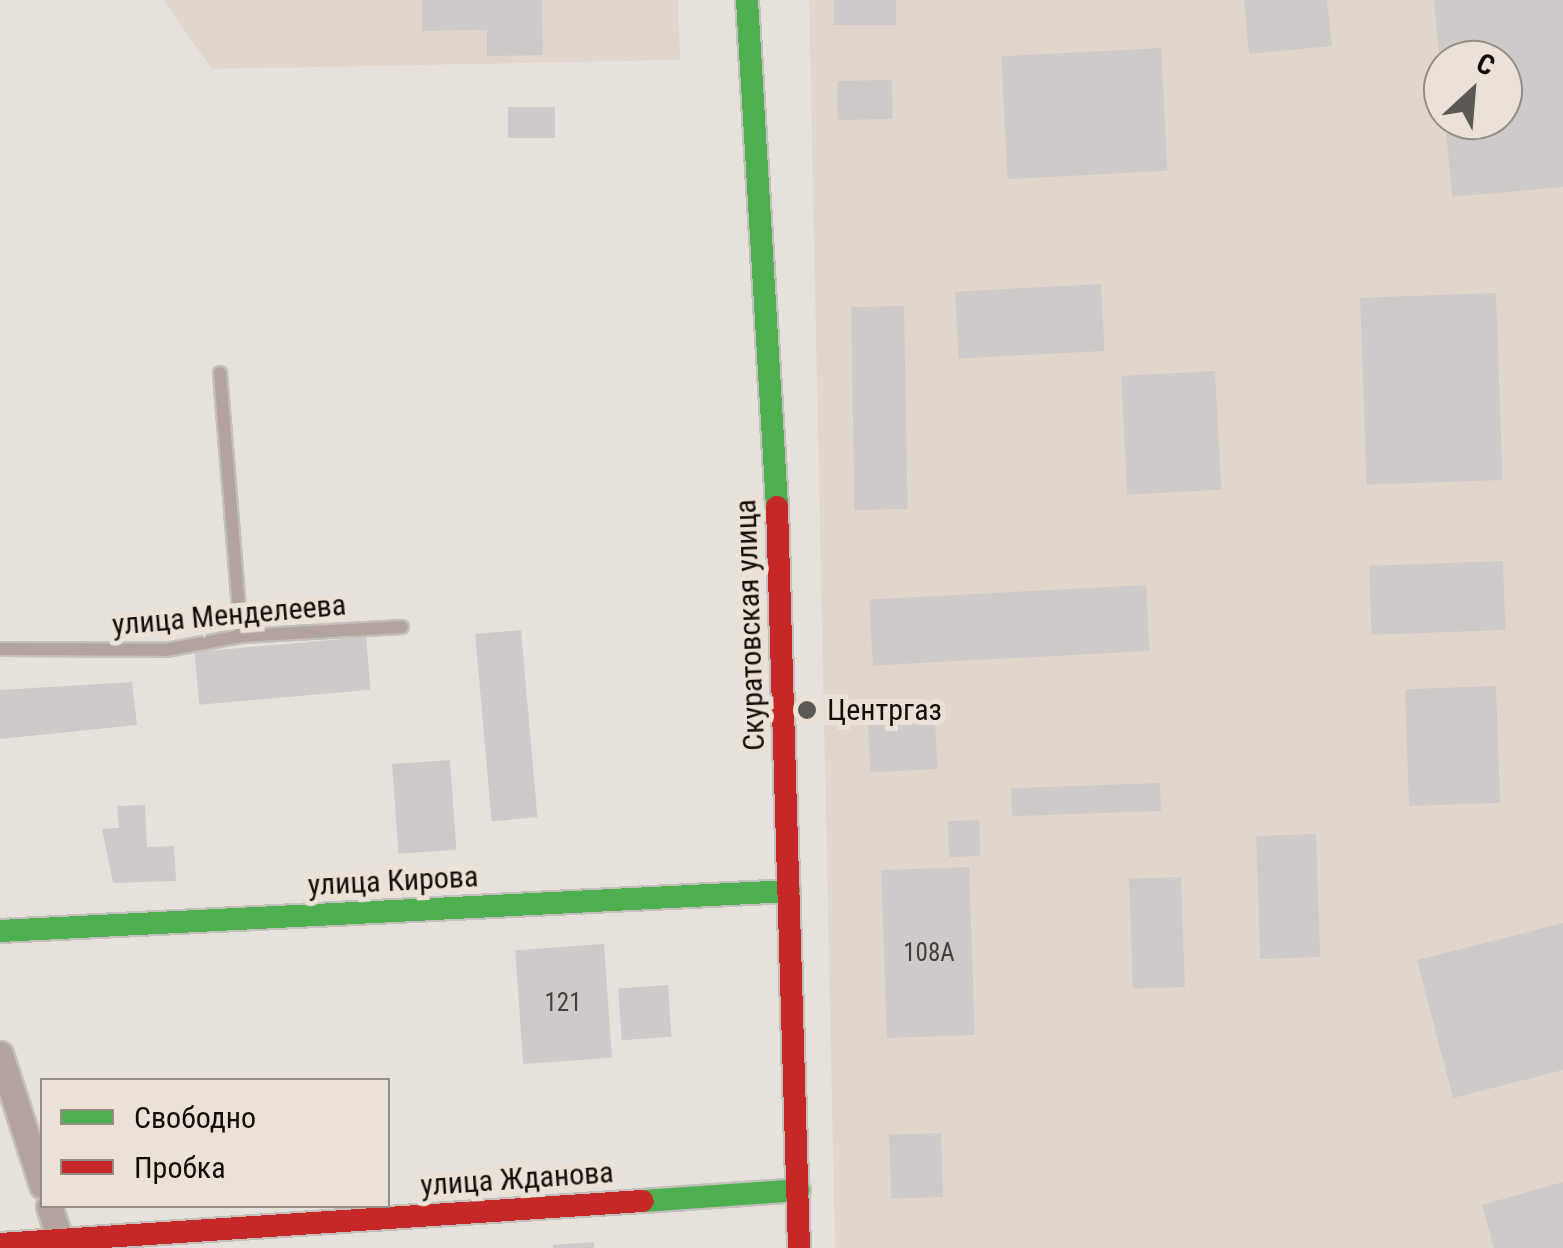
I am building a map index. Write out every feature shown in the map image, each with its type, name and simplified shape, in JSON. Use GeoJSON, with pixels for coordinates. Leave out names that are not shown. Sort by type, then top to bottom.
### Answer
{"type":"FeatureCollection","features":[{"type":"Feature","properties":{"kind":"street","name":"Скуратовская улица"},"geometry":{"type":"LineString","coordinates":[[747,0],[777,511],[799,1248]]}},
{"type":"Feature","properties":{"kind":"street","name":"улица Кирова"},"geometry":{"type":"LineString","coordinates":[[0,931],[789,891]]}},
{"type":"Feature","properties":{"kind":"street"},"geometry":{"type":"LineString","coordinates":[[0,1054],[40,1179]]}},
{"type":"Feature","properties":{"kind":"street","name":"улица Жданова"},"geometry":{"type":"LineString","coordinates":[[0,1244],[62,1244],[799,1190]]}},
{"type":"Feature","properties":{"kind":"street"},"geometry":{"type":"LineString","coordinates":[[50,1208],[62,1244]]}},
{"type":"Feature","properties":{"kind":"lane"},"geometry":{"type":"LineString","coordinates":[[220,373],[241,636]]}},
{"type":"Feature","properties":{"kind":"lane","name":"улица Менделеева"},"geometry":{"type":"LineString","coordinates":[[0,649],[166,650],[241,636],[402,627]]}},
{"type":"Feature","properties":{"kind":"shaded area"},"geometry":{"type":"Polygon","coordinates":[[[163,0],[678,0],[680,60],[212,69],[163,0]]]}},
{"type":"Feature","properties":{"kind":"shaded area"},"geometry":{"type":"Polygon","coordinates":[[[809,0],[1563,0],[1563,1248],[835,1248],[809,0]]]}},
{"type":"Feature","properties":{"kind":"building"},"geometry":{"type":"Polygon","coordinates":[[[422,0],[542,0],[543,55],[487,56],[487,30],[422,31],[422,0]]]}},
{"type":"Feature","properties":{"kind":"building"},"geometry":{"type":"Polygon","coordinates":[[[834,0],[896,0],[896,25],[834,25],[834,0]]]}},
{"type":"Feature","properties":{"kind":"building"},"geometry":{"type":"Polygon","coordinates":[[[1244,0],[1327,0],[1332,46],[1249,54],[1244,0]]]}},
{"type":"Feature","properties":{"kind":"building"},"geometry":{"type":"Polygon","coordinates":[[[1434,0],[1563,0],[1563,187],[1452,197],[1447,140],[1523,140],[1523,40],[1438,40],[1434,0]]]}},
{"type":"Feature","properties":{"kind":"building"},"geometry":{"type":"Polygon","coordinates":[[[1161,48],[1167,171],[1008,179],[1001,56],[1161,48]]]}},
{"type":"Feature","properties":{"kind":"building"},"geometry":{"type":"Polygon","coordinates":[[[892,80],[893,119],[838,120],[837,81],[892,80]]]}},
{"type":"Feature","properties":{"kind":"building"},"geometry":{"type":"Polygon","coordinates":[[[508,107],[555,107],[555,138],[508,138],[508,107]]]}},
{"type":"Feature","properties":{"kind":"building"},"geometry":{"type":"Polygon","coordinates":[[[1101,284],[1105,351],[959,359],[955,292],[1101,284]]]}},
{"type":"Feature","properties":{"kind":"building"},"geometry":{"type":"Polygon","coordinates":[[[1496,293],[1503,480],[1367,485],[1360,298],[1496,293]]]}},
{"type":"Feature","properties":{"kind":"building"},"geometry":{"type":"Polygon","coordinates":[[[904,306],[908,509],[855,510],[851,307],[904,306]]]}},
{"type":"Feature","properties":{"kind":"building"},"geometry":{"type":"Polygon","coordinates":[[[1215,371],[1221,490],[1127,495],[1121,376],[1215,371]]]}},
{"type":"Feature","properties":{"kind":"building"},"geometry":{"type":"Polygon","coordinates":[[[1503,561],[1505,630],[1371,635],[1369,566],[1503,561]]]}},
{"type":"Feature","properties":{"kind":"building"},"geometry":{"type":"Polygon","coordinates":[[[1146,585],[1149,651],[873,665],[869,599],[1146,585]]]}},
{"type":"Feature","properties":{"kind":"building"},"geometry":{"type":"Polygon","coordinates":[[[521,630],[537,817],[492,821],[475,634],[521,630]]]}},
{"type":"Feature","properties":{"kind":"building"},"geometry":{"type":"Polygon","coordinates":[[[366,637],[371,690],[199,705],[195,652],[366,637]]]}},
{"type":"Feature","properties":{"kind":"building"},"geometry":{"type":"Polygon","coordinates":[[[132,682],[137,725],[0,739],[0,690],[132,682]]]}},
{"type":"Feature","properties":{"kind":"building"},"geometry":{"type":"Polygon","coordinates":[[[1496,686],[1500,803],[1409,806],[1405,689],[1496,686]]]}},
{"type":"Feature","properties":{"kind":"building"},"geometry":{"type":"Polygon","coordinates":[[[934,702],[938,769],[871,772],[867,706],[934,702]]]}},
{"type":"Feature","properties":{"kind":"building"},"geometry":{"type":"Polygon","coordinates":[[[450,760],[456,850],[398,854],[392,764],[450,760]]]}},
{"type":"Feature","properties":{"kind":"building"},"geometry":{"type":"Polygon","coordinates":[[[1160,783],[1161,811],[1012,816],[1011,788],[1160,783]]]}},
{"type":"Feature","properties":{"kind":"building"},"geometry":{"type":"Polygon","coordinates":[[[145,805],[147,847],[174,846],[176,881],[113,883],[102,829],[119,828],[117,806],[145,805]]]}},
{"type":"Feature","properties":{"kind":"building"},"geometry":{"type":"Polygon","coordinates":[[[979,820],[980,856],[949,857],[948,821],[979,820]]]}},
{"type":"Feature","properties":{"kind":"building"},"geometry":{"type":"Polygon","coordinates":[[[1316,834],[1320,957],[1260,959],[1256,836],[1316,834]]]}},
{"type":"Feature","properties":{"kind":"building"},"geometry":{"type":"Polygon","coordinates":[[[969,867],[975,1035],[887,1038],[881,870],[969,867]]]}},
{"type":"Feature","properties":{"kind":"building"},"geometry":{"type":"Polygon","coordinates":[[[1181,877],[1185,987],[1133,989],[1129,879],[1181,877]]]}},
{"type":"Feature","properties":{"kind":"building"},"geometry":{"type":"Polygon","coordinates":[[[1563,923],[1563,1070],[1453,1098],[1417,960],[1563,923]]]}},
{"type":"Feature","properties":{"kind":"building"},"geometry":{"type":"Polygon","coordinates":[[[604,944],[612,1058],[523,1064],[515,950],[604,944]]]}},
{"type":"Feature","properties":{"kind":"building"},"geometry":{"type":"Polygon","coordinates":[[[668,985],[672,1037],[622,1040],[618,988],[668,985]]]}},
{"type":"Feature","properties":{"kind":"building"},"geometry":{"type":"Polygon","coordinates":[[[941,1133],[943,1197],[891,1199],[889,1135],[941,1133]]]}},
{"type":"Feature","properties":{"kind":"building"},"geometry":{"type":"Polygon","coordinates":[[[1563,1182],[1563,1248],[1494,1248],[1482,1205],[1563,1182]]]}},
{"type":"Feature","properties":{"kind":"building"},"geometry":{"type":"Polygon","coordinates":[[[594,1242],[594,1248],[553,1248],[553,1245],[594,1242]]]}},
{"type":"Feature","properties":{"kind":"traffic: fast"},"geometry":{"type":"LineString","coordinates":[[747,0],[777,507]]}},
{"type":"Feature","properties":{"kind":"traffic: fast"},"geometry":{"type":"LineString","coordinates":[[0,931],[789,891]]}},
{"type":"Feature","properties":{"kind":"traffic: fast"},"geometry":{"type":"LineString","coordinates":[[643,1201],[799,1190]]}},
{"type":"Feature","properties":{"kind":"traffic: jam"},"geometry":{"type":"LineString","coordinates":[[777,507],[799,1248]]}},
{"type":"Feature","properties":{"kind":"traffic: jam"},"geometry":{"type":"LineString","coordinates":[[0,1244],[643,1201]]}},
{"type":"Feature","properties":{"kind":"place","name":"Центргаз"},"geometry":{"type":"Point","coordinates":[807,710]}}]}
